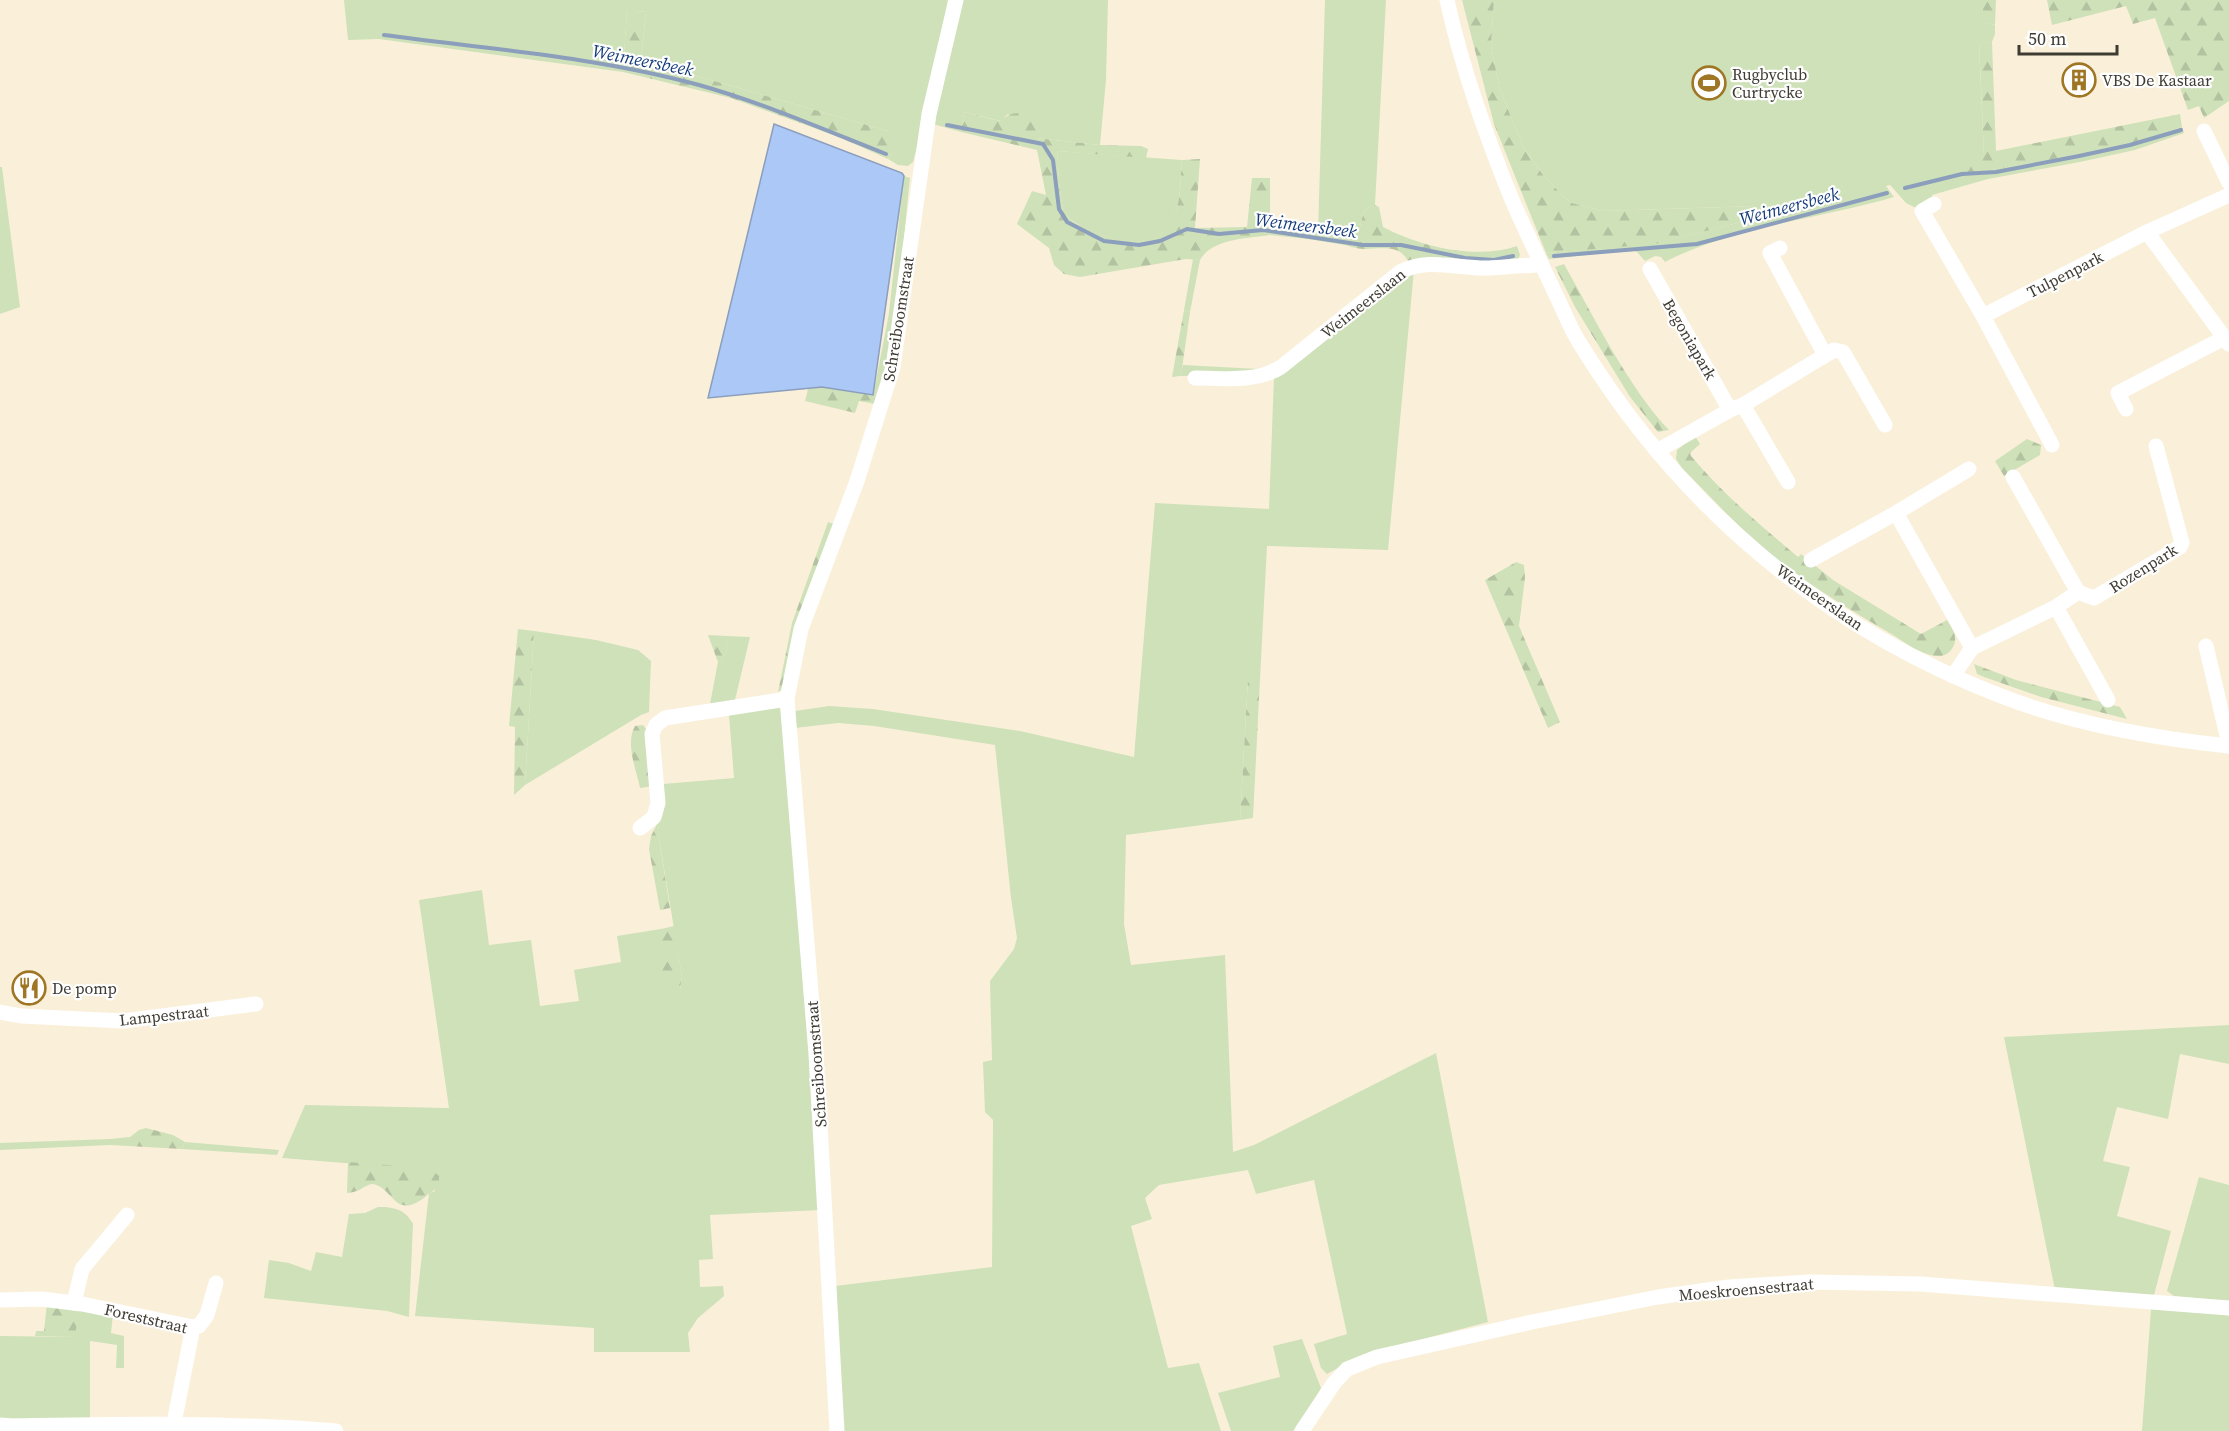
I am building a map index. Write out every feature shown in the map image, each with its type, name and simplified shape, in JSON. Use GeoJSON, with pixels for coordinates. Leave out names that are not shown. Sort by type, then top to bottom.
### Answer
{"type":"FeatureCollection","features":[{"type":"Feature","properties":{"kind":"street","name":"Schreiboomstraat"},"geometry":{"type":"LineString","coordinates":[[837,1431],[816,1054],[787,699],[801,628],[857,482],[893,367],[929,114],[956,0]]}},
{"type":"Feature","properties":{"kind":"street","name":"Weimeerslaan"},"geometry":{"type":"LineString","coordinates":[[1447,0],[1470,87],[1493,153],[1578,341],[1657,451],[1692,492],[1737,535],[1790,579],[1845,618],[1953,676],[2004,697],[2066,717],[2126,731],[2228,746],[2229,740],[2206,646]]}},
{"type":"Feature","properties":{"kind":"street"},"geometry":{"type":"LineString","coordinates":[[2204,131],[2229,183]]}},
{"type":"Feature","properties":{"kind":"street","name":"Tulpenpark"},"geometry":{"type":"LineString","coordinates":[[1983,316],[2147,232],[2229,195]]}},
{"type":"Feature","properties":{"kind":"street"},"geometry":{"type":"LineString","coordinates":[[1934,204],[1922,211],[1983,316],[2052,445]]}},
{"type":"Feature","properties":{"kind":"street"},"geometry":{"type":"LineString","coordinates":[[2126,409],[2118,393],[2226,341],[2147,232]]}},
{"type":"Feature","properties":{"kind":"street"},"geometry":{"type":"LineString","coordinates":[[1780,248],[1770,253],[1825,356]]}},
{"type":"Feature","properties":{"kind":"street","name":"Weimeerslaan"},"geometry":{"type":"LineString","coordinates":[[1195,378],[1255,378],[1269,374],[1281,367],[1400,272],[1411,266],[1434,264],[1488,268],[1542,265]]}},
{"type":"Feature","properties":{"kind":"street","name":"Begoniapark"},"geometry":{"type":"LineString","coordinates":[[1650,269],[1737,407],[1788,482]]}},
{"type":"Feature","properties":{"kind":"street"},"geometry":{"type":"LineString","coordinates":[[1657,451],[1834,350],[1843,352],[1886,425]]}},
{"type":"Feature","properties":{"kind":"street","name":"Rozenpark"},"geometry":{"type":"LineString","coordinates":[[2078,592],[2094,598],[2180,547],[2182,543],[2156,446]]}},
{"type":"Feature","properties":{"kind":"street"},"geometry":{"type":"LineString","coordinates":[[1811,560],[1969,469]]}},
{"type":"Feature","properties":{"kind":"street"},"geometry":{"type":"LineString","coordinates":[[1953,676],[1972,648],[2056,607],[2078,592],[2013,477]]}},
{"type":"Feature","properties":{"kind":"street"},"geometry":{"type":"LineString","coordinates":[[1896,513],[1972,648]]}},
{"type":"Feature","properties":{"kind":"street"},"geometry":{"type":"LineString","coordinates":[[2056,607],[2108,700]]}},
{"type":"Feature","properties":{"kind":"street"},"geometry":{"type":"LineString","coordinates":[[640,828],[654,817],[658,803],[652,734],[656,725],[665,718],[787,699]]}},
{"type":"Feature","properties":{"kind":"street","name":"Lampestraat"},"geometry":{"type":"LineString","coordinates":[[0,1012],[21,1016],[123,1021],[256,1004]]}},
{"type":"Feature","properties":{"kind":"street"},"geometry":{"type":"LineString","coordinates":[[74,1303],[82,1269],[127,1215]]}},
{"type":"Feature","properties":{"kind":"street","name":"Moeskroensestraat"},"geometry":{"type":"LineString","coordinates":[[1302,1431],[1334,1383],[1347,1369],[1377,1357],[1532,1322],[1658,1297],[1729,1287],[1808,1282],[1920,1284],[2229,1308]]}},
{"type":"Feature","properties":{"kind":"street"},"geometry":{"type":"LineString","coordinates":[[194,1327],[199,1326],[207,1315],[216,1283]]}},
{"type":"Feature","properties":{"kind":"street","name":"Foreststraat"},"geometry":{"type":"LineString","coordinates":[[0,1300],[41,1299],[74,1303],[194,1327],[174,1423]]}},
{"type":"Feature","properties":{"kind":"street"},"geometry":{"type":"LineString","coordinates":[[0,1425],[174,1423],[283,1426],[336,1431]]}},
{"type":"Feature","properties":{"kind":"green space"},"geometry":{"type":"Polygon","coordinates":[[[344,0],[948,0],[920,135],[913,162],[908,166],[898,165],[888,159],[894,151],[888,131],[641,60],[646,12],[627,10],[623,72],[379,39],[348,40],[344,0]]]}},
{"type":"Feature","properties":{"kind":"green space"},"geometry":{"type":"Polygon","coordinates":[[[963,0],[1108,0],[1106,80],[1100,145],[1036,138],[1008,114],[1001,121],[964,112],[961,132],[933,124],[963,0]]]}},
{"type":"Feature","properties":{"kind":"green space"},"geometry":{"type":"Polygon","coordinates":[[[1325,0],[1386,0],[1375,205],[1367,208],[1358,234],[1347,233],[1345,245],[1270,235],[1270,228],[1318,232],[1325,0]]]}},
{"type":"Feature","properties":{"kind":"green space"},"geometry":{"type":"Polygon","coordinates":[[[1462,0],[1494,0],[1491,46],[1500,90],[1524,148],[1543,175],[1572,203],[1602,211],[1756,206],[1757,218],[1655,244],[1546,253],[1494,124],[1462,0]]]}},
{"type":"Feature","properties":{"kind":"green space"},"geometry":{"type":"Polygon","coordinates":[[[1494,0],[1983,0],[1983,22],[1995,25],[1995,34],[1992,42],[1979,44],[1984,155],[1968,174],[2111,148],[2182,127],[2184,133],[2135,150],[1988,179],[1932,195],[1933,198],[1916,208],[1906,203],[1890,185],[1886,186],[1894,197],[1748,231],[1665,262],[1661,257],[1655,256],[1645,261],[1632,250],[1549,259],[1546,253],[1658,243],[1757,218],[1756,206],[1602,211],[1572,203],[1564,197],[1543,175],[1524,148],[1500,90],[1491,46],[1494,0]]]}},
{"type":"Feature","properties":{"kind":"green space"},"geometry":{"type":"Polygon","coordinates":[[[1983,0],[1996,0],[1995,25],[1983,22],[1983,0]]]}},
{"type":"Feature","properties":{"kind":"green space"},"geometry":{"type":"Polygon","coordinates":[[[2047,0],[2229,0],[2229,101],[2204,118],[2199,106],[2188,110],[2155,18],[2133,24],[2126,6],[2052,25],[2047,0]]]}},
{"type":"Feature","properties":{"kind":"green space"},"geometry":{"type":"Polygon","coordinates":[[[627,10],[646,12],[641,60],[888,131],[897,141],[894,151],[888,159],[839,137],[731,98],[623,72],[627,10]]]}},
{"type":"Feature","properties":{"kind":"green space"},"geometry":{"type":"Polygon","coordinates":[[[1992,42],[1996,151],[2180,114],[2182,127],[2115,148],[1968,174],[1966,161],[1975,155],[1984,154],[1979,43],[1992,42]]]}},
{"type":"Feature","properties":{"kind":"green space"},"geometry":{"type":"Polygon","coordinates":[[[964,112],[1000,121],[1014,113],[1030,114],[1038,124],[1036,138],[1100,145],[1141,146],[1148,149],[1146,158],[1057,151],[1060,193],[1066,214],[1076,223],[1099,233],[1121,240],[1144,241],[1164,231],[1177,208],[1182,160],[1200,159],[1195,228],[1247,227],[1252,178],[1270,178],[1270,235],[1222,243],[1213,247],[1200,260],[1186,259],[1080,277],[1064,274],[1054,265],[1049,248],[1017,224],[1032,191],[1046,195],[1037,150],[961,132],[964,112]]]}},
{"type":"Feature","properties":{"kind":"green space"},"geometry":{"type":"Polygon","coordinates":[[[1057,151],[1182,160],[1179,200],[1171,223],[1164,232],[1154,238],[1132,241],[1109,237],[1076,223],[1068,217],[1063,208],[1057,151]]]}},
{"type":"Feature","properties":{"kind":"green space"},"geometry":{"type":"Polygon","coordinates":[[[0,167],[2,167],[20,307],[0,314],[0,167]]]}},
{"type":"Feature","properties":{"kind":"green space"},"geometry":{"type":"Polygon","coordinates":[[[904,176],[910,178],[895,316],[885,370],[877,396],[873,396],[889,313],[904,176]]]}},
{"type":"Feature","properties":{"kind":"green space"},"geometry":{"type":"Polygon","coordinates":[[[1375,205],[1379,207],[1383,227],[1414,240],[1449,249],[1484,252],[1517,246],[1520,255],[1517,261],[1408,261],[1395,250],[1363,249],[1345,245],[1347,233],[1358,234],[1367,208],[1375,205]]]}},
{"type":"Feature","properties":{"kind":"green space"},"geometry":{"type":"Polygon","coordinates":[[[1193,259],[1200,260],[1190,312],[1184,310],[1193,259]]]}},
{"type":"Feature","properties":{"kind":"green space"},"geometry":{"type":"Polygon","coordinates":[[[1564,264],[1626,373],[1669,430],[1658,432],[1630,397],[1575,307],[1555,267],[1564,264]]]}},
{"type":"Feature","properties":{"kind":"green space"},"geometry":{"type":"Polygon","coordinates":[[[1414,270],[1388,550],[1267,546],[1260,679],[1248,679],[1240,820],[1126,835],[1124,924],[1131,965],[1225,955],[1233,1152],[1254,1145],[1436,1053],[1488,1322],[1404,1344],[1347,1363],[1327,1374],[1321,1368],[1314,1344],[1347,1334],[1314,1180],[1256,1194],[1248,1170],[1159,1185],[1145,1198],[1152,1219],[1131,1226],[1168,1368],[1199,1363],[1221,1431],[843,1431],[835,1286],[992,1267],[993,1120],[985,1112],[983,1062],[992,1060],[990,981],[1014,949],[1017,938],[995,745],[874,726],[838,723],[795,728],[795,711],[829,706],[873,709],[1020,731],[1134,757],[1155,503],[1269,509],[1274,377],[1414,270]]]}},
{"type":"Feature","properties":{"kind":"green space"},"geometry":{"type":"Polygon","coordinates":[[[1184,310],[1190,312],[1182,369],[1180,376],[1172,377],[1184,310]]]}},
{"type":"Feature","properties":{"kind":"green space"},"geometry":{"type":"Polygon","coordinates":[[[1183,365],[1259,369],[1228,375],[1180,376],[1183,365]]]}},
{"type":"Feature","properties":{"kind":"green space"},"geometry":{"type":"Polygon","coordinates":[[[823,387],[877,396],[875,404],[859,401],[855,413],[805,401],[808,389],[823,387]]]}},
{"type":"Feature","properties":{"kind":"green space"},"geometry":{"type":"Polygon","coordinates":[[[1695,436],[1700,444],[1690,453],[1691,456],[1729,496],[1798,557],[1801,554],[1833,580],[1921,634],[1947,620],[1954,631],[1955,638],[1951,650],[1940,656],[1918,650],[1822,592],[1775,557],[1730,517],[1676,459],[1677,450],[1695,436]]]}},
{"type":"Feature","properties":{"kind":"green space"},"geometry":{"type":"Polygon","coordinates":[[[2027,439],[2041,445],[2040,455],[2004,476],[1995,461],[2027,439]]]}},
{"type":"Feature","properties":{"kind":"green space"},"geometry":{"type":"Polygon","coordinates":[[[828,522],[837,525],[781,690],[778,692],[792,623],[828,522]]]}},
{"type":"Feature","properties":{"kind":"green space"},"geometry":{"type":"Polygon","coordinates":[[[1516,562],[1524,565],[1525,578],[1519,626],[1560,722],[1548,728],[1485,580],[1516,562]]]}},
{"type":"Feature","properties":{"kind":"green space"},"geometry":{"type":"Polygon","coordinates":[[[518,629],[534,631],[525,785],[514,795],[515,727],[509,726],[518,629]]]}},
{"type":"Feature","properties":{"kind":"green space"},"geometry":{"type":"Polygon","coordinates":[[[534,631],[596,640],[638,650],[651,661],[649,712],[525,785],[534,631]]]}},
{"type":"Feature","properties":{"kind":"green space"},"geometry":{"type":"Polygon","coordinates":[[[708,635],[727,636],[726,654],[718,662],[708,635]]]}},
{"type":"Feature","properties":{"kind":"green space"},"geometry":{"type":"Polygon","coordinates":[[[727,636],[750,637],[735,700],[710,704],[718,662],[727,650],[727,636]]]}},
{"type":"Feature","properties":{"kind":"green space"},"geometry":{"type":"Polygon","coordinates":[[[1974,664],[2016,680],[2120,707],[2127,719],[2041,697],[1984,677],[1977,674],[1974,664]]]}},
{"type":"Feature","properties":{"kind":"green space"},"geometry":{"type":"Polygon","coordinates":[[[1248,679],[1260,679],[1253,818],[1240,820],[1248,679]]]}},
{"type":"Feature","properties":{"kind":"green space"},"geometry":{"type":"Polygon","coordinates":[[[779,707],[782,711],[820,1210],[710,1215],[713,1259],[699,1260],[700,1287],[723,1286],[724,1296],[698,1318],[688,1333],[690,1352],[594,1352],[594,1328],[415,1316],[429,1193],[435,1191],[432,1170],[282,1158],[305,1105],[449,1108],[419,900],[482,890],[489,945],[531,940],[540,1006],[579,1001],[574,970],[621,962],[617,936],[661,929],[661,986],[680,989],[682,977],[658,832],[663,784],[734,778],[729,715],[779,707]]]}},
{"type":"Feature","properties":{"kind":"green space"},"geometry":{"type":"Polygon","coordinates":[[[643,725],[646,729],[654,786],[640,788],[632,756],[631,740],[635,726],[643,725]]]}},
{"type":"Feature","properties":{"kind":"green space"},"geometry":{"type":"Polygon","coordinates":[[[660,818],[658,832],[670,908],[660,910],[649,849],[651,836],[660,818]]]}},
{"type":"Feature","properties":{"kind":"green space"},"geometry":{"type":"Polygon","coordinates":[[[674,926],[682,977],[680,989],[671,993],[665,991],[661,986],[661,929],[674,926]]]}},
{"type":"Feature","properties":{"kind":"green space"},"geometry":{"type":"Polygon","coordinates":[[[2229,1025],[2229,1064],[2180,1054],[2168,1119],[2117,1107],[2103,1161],[2130,1167],[2117,1216],[2171,1231],[2154,1295],[2055,1290],[2004,1037],[2229,1025]]]}},
{"type":"Feature","properties":{"kind":"green space"},"geometry":{"type":"Polygon","coordinates":[[[146,1128],[173,1135],[185,1142],[182,1149],[110,1145],[110,1139],[130,1137],[146,1128]]]}},
{"type":"Feature","properties":{"kind":"green space"},"geometry":{"type":"Polygon","coordinates":[[[110,1139],[110,1145],[0,1150],[0,1143],[110,1139]]]}},
{"type":"Feature","properties":{"kind":"green space"},"geometry":{"type":"Polygon","coordinates":[[[185,1142],[279,1150],[277,1155],[182,1149],[185,1142]]]}},
{"type":"Feature","properties":{"kind":"green space"},"geometry":{"type":"Polygon","coordinates":[[[348,1162],[426,1168],[439,1176],[439,1185],[425,1197],[407,1206],[395,1201],[379,1186],[372,1184],[347,1193],[348,1162]]]}},
{"type":"Feature","properties":{"kind":"green space"},"geometry":{"type":"Polygon","coordinates":[[[2199,1177],[2229,1185],[2229,1301],[2174,1296],[2167,1291],[2199,1177]]]}},
{"type":"Feature","properties":{"kind":"green space"},"geometry":{"type":"Polygon","coordinates":[[[378,1207],[398,1210],[406,1215],[413,1224],[409,1317],[387,1311],[264,1298],[269,1260],[289,1263],[311,1271],[316,1252],[342,1257],[349,1214],[365,1213],[378,1207]]]}},
{"type":"Feature","properties":{"kind":"green space"},"geometry":{"type":"Polygon","coordinates":[[[47,1303],[79,1307],[75,1337],[35,1336],[36,1331],[44,1331],[47,1303]]]}},
{"type":"Feature","properties":{"kind":"green space"},"geometry":{"type":"Polygon","coordinates":[[[79,1307],[113,1314],[111,1333],[124,1336],[124,1368],[116,1368],[117,1345],[90,1341],[90,1419],[75,1421],[0,1418],[0,1336],[74,1337],[79,1307]]]}},
{"type":"Feature","properties":{"kind":"green space"},"geometry":{"type":"Polygon","coordinates":[[[2151,1309],[2229,1315],[2229,1431],[2142,1431],[2151,1309]]]}},
{"type":"Feature","properties":{"kind":"green space"},"geometry":{"type":"Polygon","coordinates":[[[1302,1339],[1321,1388],[1305,1417],[1293,1431],[1231,1431],[1218,1393],[1280,1377],[1273,1346],[1302,1339]]]}},
{"type":"Feature","properties":{"kind":"water"},"geometry":{"type":"Polygon","coordinates":[[[774,124],[902,173],[904,176],[873,395],[822,387],[708,398],[774,124]]]}},
{"type":"Feature","properties":{"kind":"waterway","name":"Weimeersbeek"},"geometry":{"type":"LineString","coordinates":[[384,35],[543,55],[660,75],[747,100],[886,154]]}},
{"type":"Feature","properties":{"kind":"waterway","name":"Weimeersbeek"},"geometry":{"type":"LineString","coordinates":[[947,125],[1043,144],[1053,160],[1059,209],[1067,222],[1104,241],[1139,245],[1160,241],[1187,229],[1219,234],[1263,230],[1363,245],[1401,245],[1465,258],[1494,260],[1513,256]]}},
{"type":"Feature","properties":{"kind":"waterway","name":"Weimeersbeek"},"geometry":{"type":"LineString","coordinates":[[1905,188],[1962,174],[1996,172],[2079,156],[2130,145],[2181,130]]}},
{"type":"Feature","properties":{"kind":"waterway","name":"Weimeersbeek"},"geometry":{"type":"LineString","coordinates":[[1554,256],[1697,244],[1887,193]]}},
{"type":"Feature","properties":{"kind":"place","name":"VBS De Kastaar"},"geometry":{"type":"Point","coordinates":[2079,80]}},
{"type":"Feature","properties":{"kind":"place","name":"Rugbyclub Curtrycke"},"geometry":{"type":"Point","coordinates":[1709,83]}},
{"type":"Feature","properties":{"kind":"place","name":"De pomp"},"geometry":{"type":"Point","coordinates":[29,988]}}]}
